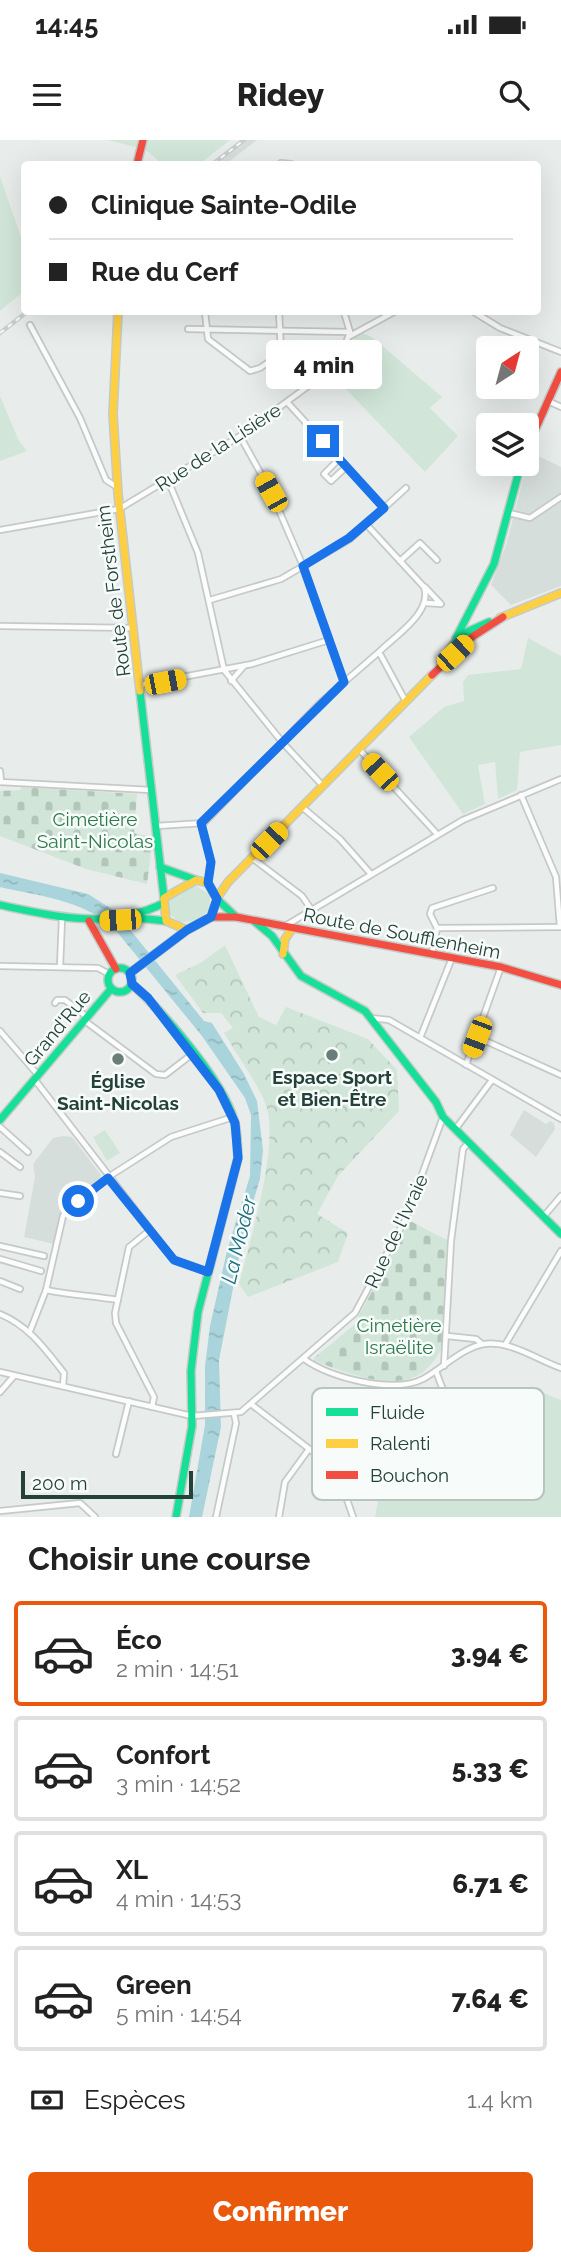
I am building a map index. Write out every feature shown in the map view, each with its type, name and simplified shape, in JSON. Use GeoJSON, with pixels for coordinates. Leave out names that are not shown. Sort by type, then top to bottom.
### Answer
{"type":"FeatureCollection","features":[{"type":"Feature","properties":{"kind":"main road"},"geometry":{"type":"LineString","coordinates":[[138,161],[144,140]]}},
{"type":"Feature","properties":{"kind":"main road","name":"Route de Forstheim"},"geometry":{"type":"LineString","coordinates":[[118,315],[113,414],[117,487],[164,900]]}},
{"type":"Feature","properties":{"kind":"main road"},"geometry":{"type":"LineString","coordinates":[[539,421],[561,372]]}},
{"type":"Feature","properties":{"kind":"main road"},"geometry":{"type":"LineString","coordinates":[[436,670],[455,641],[495,564],[518,476]]}},
{"type":"Feature","properties":{"kind":"main road"},"geometry":{"type":"LineString","coordinates":[[130,973],[187,930],[211,917],[217,899],[228,881],[453,655],[472,631],[561,593]]}},
{"type":"Feature","properties":{"kind":"main road"},"geometry":{"type":"LineString","coordinates":[[468,615],[475,622],[485,623]]}},
{"type":"Feature","properties":{"kind":"main road"},"geometry":{"type":"LineString","coordinates":[[468,615],[472,631]]}},
{"type":"Feature","properties":{"kind":"main road"},"geometry":{"type":"LineString","coordinates":[[455,641],[485,623],[503,617]]}},
{"type":"Feature","properties":{"kind":"main road"},"geometry":{"type":"LineString","coordinates":[[160,867],[208,883],[228,881]]}},
{"type":"Feature","properties":{"kind":"main road"},"geometry":{"type":"LineString","coordinates":[[136,918],[196,880]]}},
{"type":"Feature","properties":{"kind":"main road"},"geometry":{"type":"LineString","coordinates":[[208,883],[217,899],[236,917]]}},
{"type":"Feature","properties":{"kind":"main road"},"geometry":{"type":"LineString","coordinates":[[164,900],[167,922],[165,946]]}},
{"type":"Feature","properties":{"kind":"main road"},"geometry":{"type":"LineString","coordinates":[[0,905],[89,921],[136,918],[167,922],[187,930]]}},
{"type":"Feature","properties":{"kind":"main road","name":"Route de Soufflenheim"},"geometry":{"type":"LineString","coordinates":[[211,917],[236,917],[501,967],[561,985]]}},
{"type":"Feature","properties":{"kind":"main road"},"geometry":{"type":"LineString","coordinates":[[89,921],[112,971],[108,982],[111,989],[123,992],[132,984]]}},
{"type":"Feature","properties":{"kind":"main road"},"geometry":{"type":"LineString","coordinates":[[254,921],[275,942],[300,976],[355,1004],[370,1018],[436,1102],[443,1116],[457,1127],[561,1234]]}},
{"type":"Feature","properties":{"kind":"main road"},"geometry":{"type":"LineString","coordinates":[[275,942],[285,927]]}},
{"type":"Feature","properties":{"kind":"main road"},"geometry":{"type":"LineString","coordinates":[[283,954],[285,927]]}},
{"type":"Feature","properties":{"kind":"main road"},"geometry":{"type":"LineString","coordinates":[[112,971],[124,968],[130,973],[132,984],[148,998],[219,1090],[233,1117],[238,1158],[198,1312],[191,1371],[192,1416],[176,1517]]}},
{"type":"Feature","properties":{"kind":"main road","name":"Grand'Rue"},"geometry":{"type":"LineString","coordinates":[[1,1116],[37,1078],[111,989]]}},
{"type":"Feature","properties":{"kind":"street"},"geometry":{"type":"LineString","coordinates":[[205,315],[205,330],[211,344],[247,370],[257,369],[282,353]]}},
{"type":"Feature","properties":{"kind":"street"},"geometry":{"type":"LineString","coordinates":[[279,315],[282,353],[311,384]]}},
{"type":"Feature","properties":{"kind":"street"},"geometry":{"type":"LineString","coordinates":[[345,315],[350,334]]}},
{"type":"Feature","properties":{"kind":"street"},"geometry":{"type":"LineString","coordinates":[[188,330],[350,334],[388,315]]}},
{"type":"Feature","properties":{"kind":"street"},"geometry":{"type":"LineString","coordinates":[[479,315],[500,328],[561,352]]}},
{"type":"Feature","properties":{"kind":"street"},"geometry":{"type":"LineString","coordinates":[[30,326],[79,418],[106,480],[117,487]]}},
{"type":"Feature","properties":{"kind":"street","name":"Rue de la Lisière"},"geometry":{"type":"LineString","coordinates":[[119,509],[240,436],[311,384],[343,351],[350,334]]}},
{"type":"Feature","properties":{"kind":"street"},"geometry":{"type":"LineString","coordinates":[[548,401],[561,407]]}},
{"type":"Feature","properties":{"kind":"street"},"geometry":{"type":"LineString","coordinates":[[287,402],[384,508]]}},
{"type":"Feature","properties":{"kind":"street"},"geometry":{"type":"LineString","coordinates":[[240,436],[271,492],[303,566],[344,682]]}},
{"type":"Feature","properties":{"kind":"street"},"geometry":{"type":"LineString","coordinates":[[339,459],[324,474],[331,481],[346,467]]}},
{"type":"Feature","properties":{"kind":"street"},"geometry":{"type":"LineString","coordinates":[[168,480],[198,553],[224,670],[283,743],[323,786]]}},
{"type":"Feature","properties":{"kind":"street"},"geometry":{"type":"LineString","coordinates":[[210,600],[281,579],[349,538],[406,488]]}},
{"type":"Feature","properties":{"kind":"street"},"geometry":{"type":"LineString","coordinates":[[509,513],[530,518],[561,497]]}},
{"type":"Feature","properties":{"kind":"street"},"geometry":{"type":"LineString","coordinates":[[0,530],[119,509]]}},
{"type":"Feature","properties":{"kind":"street"},"geometry":{"type":"LineString","coordinates":[[366,524],[441,604],[426,603]]}},
{"type":"Feature","properties":{"kind":"street"},"geometry":{"type":"LineString","coordinates":[[400,561],[420,544],[437,560]]}},
{"type":"Feature","properties":{"kind":"street"},"geometry":{"type":"LineString","coordinates":[[424,587],[426,603]]}},
{"type":"Feature","properties":{"kind":"street"},"geometry":{"type":"LineString","coordinates":[[156,827],[201,823],[344,682],[379,652],[426,603]]}},
{"type":"Feature","properties":{"kind":"street"},"geometry":{"type":"LineString","coordinates":[[0,626],[134,628]]}},
{"type":"Feature","properties":{"kind":"street"},"geometry":{"type":"LineString","coordinates":[[140,685],[244,666],[329,640]]}},
{"type":"Feature","properties":{"kind":"street"},"geometry":{"type":"LineString","coordinates":[[379,652],[406,701]]}},
{"type":"Feature","properties":{"kind":"street"},"geometry":{"type":"LineString","coordinates":[[231,681],[244,666]]}},
{"type":"Feature","properties":{"kind":"street"},"geometry":{"type":"LineString","coordinates":[[359,749],[437,834]]}},
{"type":"Feature","properties":{"kind":"street"},"geometry":{"type":"LineString","coordinates":[[0,771],[1,782],[151,790]]}},
{"type":"Feature","properties":{"kind":"street"},"geometry":{"type":"LineString","coordinates":[[285,927],[437,834],[522,794],[561,779]]}},
{"type":"Feature","properties":{"kind":"street"},"geometry":{"type":"LineString","coordinates":[[437,928],[561,927],[556,877],[522,794]]}},
{"type":"Feature","properties":{"kind":"street"},"geometry":{"type":"LineString","coordinates":[[302,807],[340,839],[370,873]]}},
{"type":"Feature","properties":{"kind":"street"},"geometry":{"type":"LineString","coordinates":[[201,823],[211,862],[208,883]]}},
{"type":"Feature","properties":{"kind":"street"},"geometry":{"type":"LineString","coordinates":[[252,858],[291,888],[311,909]]}},
{"type":"Feature","properties":{"kind":"street"},"geometry":{"type":"LineString","coordinates":[[432,954],[437,928],[429,914],[432,908],[493,888]]}},
{"type":"Feature","properties":{"kind":"street"},"geometry":{"type":"LineString","coordinates":[[60,967],[62,918]]}},
{"type":"Feature","properties":{"kind":"street"},"geometry":{"type":"LineString","coordinates":[[420,1038],[452,958]]}},
{"type":"Feature","properties":{"kind":"street"},"geometry":{"type":"LineString","coordinates":[[0,966],[99,968],[112,971]]}},
{"type":"Feature","properties":{"kind":"street"},"geometry":{"type":"LineString","coordinates":[[466,1065],[501,967]]}},
{"type":"Feature","properties":{"kind":"street"},"geometry":{"type":"LineString","coordinates":[[55,1003],[57,1000],[65,1000],[156,1074],[165,1075],[191,1055]]}},
{"type":"Feature","properties":{"kind":"street"},"geometry":{"type":"LineString","coordinates":[[370,1018],[383,1017],[561,1119]]}},
{"type":"Feature","properties":{"kind":"street"},"geometry":{"type":"LineString","coordinates":[[0,1031],[108,1178],[174,1260],[208,1272]]}},
{"type":"Feature","properties":{"kind":"street"},"geometry":{"type":"LineString","coordinates":[[477,1037],[561,1075]]}},
{"type":"Feature","properties":{"kind":"street"},"geometry":{"type":"LineString","coordinates":[[457,1127],[492,1080]]}},
{"type":"Feature","properties":{"kind":"street","name":"Rue de l'Ivraie"},"geometry":{"type":"LineString","coordinates":[[230,1415],[251,1404],[347,1322],[364,1299],[407,1218],[443,1116]]}},
{"type":"Feature","properties":{"kind":"street"},"geometry":{"type":"LineString","coordinates":[[30,1331],[46,1290],[63,1216],[108,1178],[172,1137],[233,1117]]}},
{"type":"Feature","properties":{"kind":"street"},"geometry":{"type":"LineString","coordinates":[[0,1127],[28,1152]]}},
{"type":"Feature","properties":{"kind":"street"},"geometry":{"type":"LineString","coordinates":[[444,1366],[451,1241],[463,1149],[470,1141]]}},
{"type":"Feature","properties":{"kind":"street"},"geometry":{"type":"LineString","coordinates":[[0,1152],[20,1167]]}},
{"type":"Feature","properties":{"kind":"street"},"geometry":{"type":"LineString","coordinates":[[0,1193],[20,1196]]}},
{"type":"Feature","properties":{"kind":"street"},"geometry":{"type":"LineString","coordinates":[[543,1217],[560,1199]]}},
{"type":"Feature","properties":{"kind":"street"},"geometry":{"type":"LineString","coordinates":[[150,1230],[129,1247],[116,1323],[154,1397],[152,1407]]}},
{"type":"Feature","properties":{"kind":"street"},"geometry":{"type":"LineString","coordinates":[[0,1246],[44,1256]]}},
{"type":"Feature","properties":{"kind":"street"},"geometry":{"type":"LineString","coordinates":[[505,1345],[561,1251]]}},
{"type":"Feature","properties":{"kind":"street"},"geometry":{"type":"LineString","coordinates":[[0,1259],[41,1271]]}},
{"type":"Feature","properties":{"kind":"street"},"geometry":{"type":"LineString","coordinates":[[0,1281],[20,1289]]}},
{"type":"Feature","properties":{"kind":"street"},"geometry":{"type":"LineString","coordinates":[[46,1290],[80,1297],[89,1295],[118,1300]]}},
{"type":"Feature","properties":{"kind":"street"},"geometry":{"type":"LineString","coordinates":[[0,1314],[17,1321],[30,1331],[64,1373],[63,1386]]}},
{"type":"Feature","properties":{"kind":"street"},"geometry":{"type":"LineString","coordinates":[[447,1336],[476,1339],[482,1344]]}},
{"type":"Feature","properties":{"kind":"street"},"geometry":{"type":"LineString","coordinates":[[304,1359],[347,1377],[391,1386],[411,1384],[482,1344],[505,1345],[561,1368]]}},
{"type":"Feature","properties":{"kind":"street"},"geometry":{"type":"LineString","coordinates":[[436,1371],[443,1388]]}},
{"type":"Feature","properties":{"kind":"street"},"geometry":{"type":"LineString","coordinates":[[0,1372],[192,1416],[230,1415],[236,1423],[216,1517]]}},
{"type":"Feature","properties":{"kind":"street"},"geometry":{"type":"LineString","coordinates":[[0,1392],[14,1376]]}},
{"type":"Feature","properties":{"kind":"street"},"geometry":{"type":"LineString","coordinates":[[116,1454],[129,1401]]}},
{"type":"Feature","properties":{"kind":"street"},"geometry":{"type":"LineString","coordinates":[[251,1404],[312,1452]]}},
{"type":"Feature","properties":{"kind":"street"},"geometry":{"type":"LineString","coordinates":[[279,1517],[285,1482],[309,1449]]}},
{"type":"Feature","properties":{"kind":"street"},"geometry":{"type":"LineString","coordinates":[[348,1500],[353,1517]]}},
{"type":"Feature","properties":{"kind":"street"},"geometry":{"type":"LineString","coordinates":[[0,1511],[80,1503],[94,1517]]}},
{"type":"Feature","properties":{"kind":"shaded area"},"geometry":{"type":"Polygon","coordinates":[[[240,140],[257,140],[230,161],[213,161],[240,140]]]}},
{"type":"Feature","properties":{"kind":"shaded area"},"geometry":{"type":"Polygon","coordinates":[[[539,456],[561,467],[561,586],[511,605],[491,585],[506,545],[524,476],[539,476],[539,456]]]}},
{"type":"Feature","properties":{"kind":"shaded area"},"geometry":{"type":"Polygon","coordinates":[[[524,1110],[546,1124],[550,1121],[554,1123],[555,1129],[536,1157],[510,1135],[524,1110]]]}},
{"type":"Feature","properties":{"kind":"shaded area"},"geometry":{"type":"Polygon","coordinates":[[[72,1137],[101,1175],[99,1181],[62,1211],[54,1244],[24,1237],[35,1177],[33,1164],[53,1138],[72,1137]]]}},
{"type":"Feature","properties":{"kind":"green space"},"geometry":{"type":"Polygon","coordinates":[[[108,140],[230,140],[203,161],[159,161],[146,150],[108,140]]]}},
{"type":"Feature","properties":{"kind":"green space"},"geometry":{"type":"Polygon","coordinates":[[[0,176],[21,237],[21,294],[0,311],[0,176]]]}},
{"type":"Feature","properties":{"kind":"green space"},"geometry":{"type":"Polygon","coordinates":[[[355,329],[373,338],[442,397],[430,408],[458,436],[425,472],[346,389],[360,376],[342,358],[353,345],[355,329]]]}},
{"type":"Feature","properties":{"kind":"green space"},"geometry":{"type":"Polygon","coordinates":[[[0,396],[19,441],[27,451],[0,461],[0,396]]]}},
{"type":"Feature","properties":{"kind":"green space"},"geometry":{"type":"Polygon","coordinates":[[[528,638],[561,656],[561,745],[520,752],[517,790],[498,799],[495,762],[478,765],[485,804],[463,814],[409,737],[444,707],[464,701],[463,682],[468,675],[521,669],[528,638]]]}},
{"type":"Feature","properties":{"kind":"green space","name":"Cimetière Saint-Nicolas"},"geometry":{"type":"Polygon","coordinates":[[[21,787],[137,794],[134,833],[153,837],[147,884],[86,869],[0,836],[0,791],[20,790],[21,787]]]}},
{"type":"Feature","properties":{"kind":"green space"},"geometry":{"type":"Polygon","coordinates":[[[195,885],[210,895],[210,909],[198,920],[180,923],[169,913],[170,900],[195,885]]]}},
{"type":"Feature","properties":{"kind":"green space"},"geometry":{"type":"Polygon","coordinates":[[[225,945],[259,1017],[276,1025],[286,1007],[368,1039],[397,1070],[399,1111],[338,1176],[317,1214],[348,1233],[338,1262],[248,1297],[239,1284],[266,1171],[269,1147],[267,1108],[254,1081],[224,1033],[233,1028],[221,1013],[203,1013],[175,975],[202,962],[225,945]]]}},
{"type":"Feature","properties":{"kind":"green space"},"geometry":{"type":"Polygon","coordinates":[[[105,1130],[120,1153],[107,1161],[93,1137],[105,1130]]]}},
{"type":"Feature","properties":{"kind":"green space","name":"Cimetière Israëlite"},"geometry":{"type":"Polygon","coordinates":[[[410,1221],[447,1240],[443,1345],[432,1363],[419,1375],[386,1381],[350,1374],[314,1361],[314,1358],[354,1325],[410,1221]]]}},
{"type":"Feature","properties":{"kind":"green space"},"geometry":{"type":"Polygon","coordinates":[[[544,1393],[561,1400],[561,1517],[375,1517],[378,1500],[544,1500],[544,1393]]]}},
{"type":"Feature","properties":{"kind":"water","name":"La Moder"},"geometry":{"type":"Polygon","coordinates":[[[0,873],[88,894],[115,911],[204,1021],[212,1023],[244,1074],[257,1101],[263,1150],[260,1179],[244,1232],[219,1360],[221,1427],[202,1517],[189,1517],[205,1425],[205,1366],[210,1326],[227,1251],[250,1176],[251,1115],[245,1098],[202,1036],[113,927],[74,905],[0,887],[0,873]]]}},
{"type":"Feature","properties":{"kind":"railway"},"geometry":{"type":"LineString","coordinates":[[217,161],[244,140]]}},
{"type":"Feature","properties":{"kind":"railway"},"geometry":{"type":"LineString","coordinates":[[0,333],[23,315]]}},
{"type":"Feature","properties":{"kind":"traffic: fast"},"geometry":{"type":"LineString","coordinates":[[456,638],[494,564],[518,476]]}},
{"type":"Feature","properties":{"kind":"traffic: fast"},"geometry":{"type":"LineString","coordinates":[[441,662],[460,635],[489,622]]}},
{"type":"Feature","properties":{"kind":"traffic: fast"},"geometry":{"type":"LineString","coordinates":[[140,691],[164,898]]}},
{"type":"Feature","properties":{"kind":"traffic: fast"},"geometry":{"type":"LineString","coordinates":[[160,867],[196,880]]}},
{"type":"Feature","properties":{"kind":"traffic: fast"},"geometry":{"type":"LineString","coordinates":[[217,899],[236,917]]}},
{"type":"Feature","properties":{"kind":"traffic: fast"},"geometry":{"type":"LineString","coordinates":[[0,905],[63,917],[103,919],[144,911],[164,903]]}},
{"type":"Feature","properties":{"kind":"traffic: fast"},"geometry":{"type":"LineString","coordinates":[[138,918],[166,921]]}},
{"type":"Feature","properties":{"kind":"traffic: fast"},"geometry":{"type":"LineString","coordinates":[[254,921],[272,936],[301,976],[365,1011],[436,1102],[443,1117],[561,1234]]}},
{"type":"Feature","properties":{"kind":"traffic: fast"},"geometry":{"type":"LineString","coordinates":[[120,968],[129,971],[132,980],[129,989],[120,992],[111,989],[108,980],[111,971],[120,968]]}},
{"type":"Feature","properties":{"kind":"traffic: fast"},"geometry":{"type":"LineString","coordinates":[[132,984],[175,1029],[205,1067],[227,1104],[237,1134],[238,1158],[198,1312],[191,1371],[192,1426],[176,1517]]}},
{"type":"Feature","properties":{"kind":"traffic: fast"},"geometry":{"type":"LineString","coordinates":[[0,1120],[111,989]]}},
{"type":"Feature","properties":{"kind":"traffic: slow"},"geometry":{"type":"LineString","coordinates":[[118,315],[113,414],[118,494],[140,691]]}},
{"type":"Feature","properties":{"kind":"traffic: slow"},"geometry":{"type":"LineString","coordinates":[[500,618],[561,593]]}},
{"type":"Feature","properties":{"kind":"traffic: slow"},"geometry":{"type":"LineString","coordinates":[[217,898],[228,882],[432,675]]}},
{"type":"Feature","properties":{"kind":"traffic: slow"},"geometry":{"type":"LineString","coordinates":[[130,973],[187,930],[211,917],[217,899],[208,883],[196,880],[164,898],[166,921],[187,930]]}},
{"type":"Feature","properties":{"kind":"traffic: slow"},"geometry":{"type":"LineString","coordinates":[[283,954],[285,939],[292,929]]}},
{"type":"Feature","properties":{"kind":"traffic: jam"},"geometry":{"type":"LineString","coordinates":[[138,161],[143,140]]}},
{"type":"Feature","properties":{"kind":"traffic: jam"},"geometry":{"type":"LineString","coordinates":[[539,421],[561,372]]}},
{"type":"Feature","properties":{"kind":"traffic: jam"},"geometry":{"type":"LineString","coordinates":[[432,675],[472,637],[503,617]]}},
{"type":"Feature","properties":{"kind":"traffic: jam"},"geometry":{"type":"LineString","coordinates":[[211,917],[236,917],[501,967],[561,985]]}},
{"type":"Feature","properties":{"kind":"traffic: jam"},"geometry":{"type":"LineString","coordinates":[[89,921],[116,969]]}},
{"type":"Feature","properties":{"kind":"place","name":"Espace Sport et Bien-Être"},"geometry":{"type":"Point","coordinates":[332,1055]}},
{"type":"Feature","properties":{"kind":"place","name":"Église Saint-Nicolas"},"geometry":{"type":"Point","coordinates":[118,1059]}},
{"type":"Feature","properties":{"kind":"route"},"geometry":{"type":"LineString","coordinates":[[78,1201],[108,1178],[174,1260],[208,1272],[238,1158],[235,1123],[219,1090],[148,998],[132,984],[130,973],[187,930],[211,917],[217,899],[208,883],[211,877],[211,862],[201,823],[204,823],[320,703],[344,682],[303,566],[349,538],[384,508],[323,441]]}}]}
